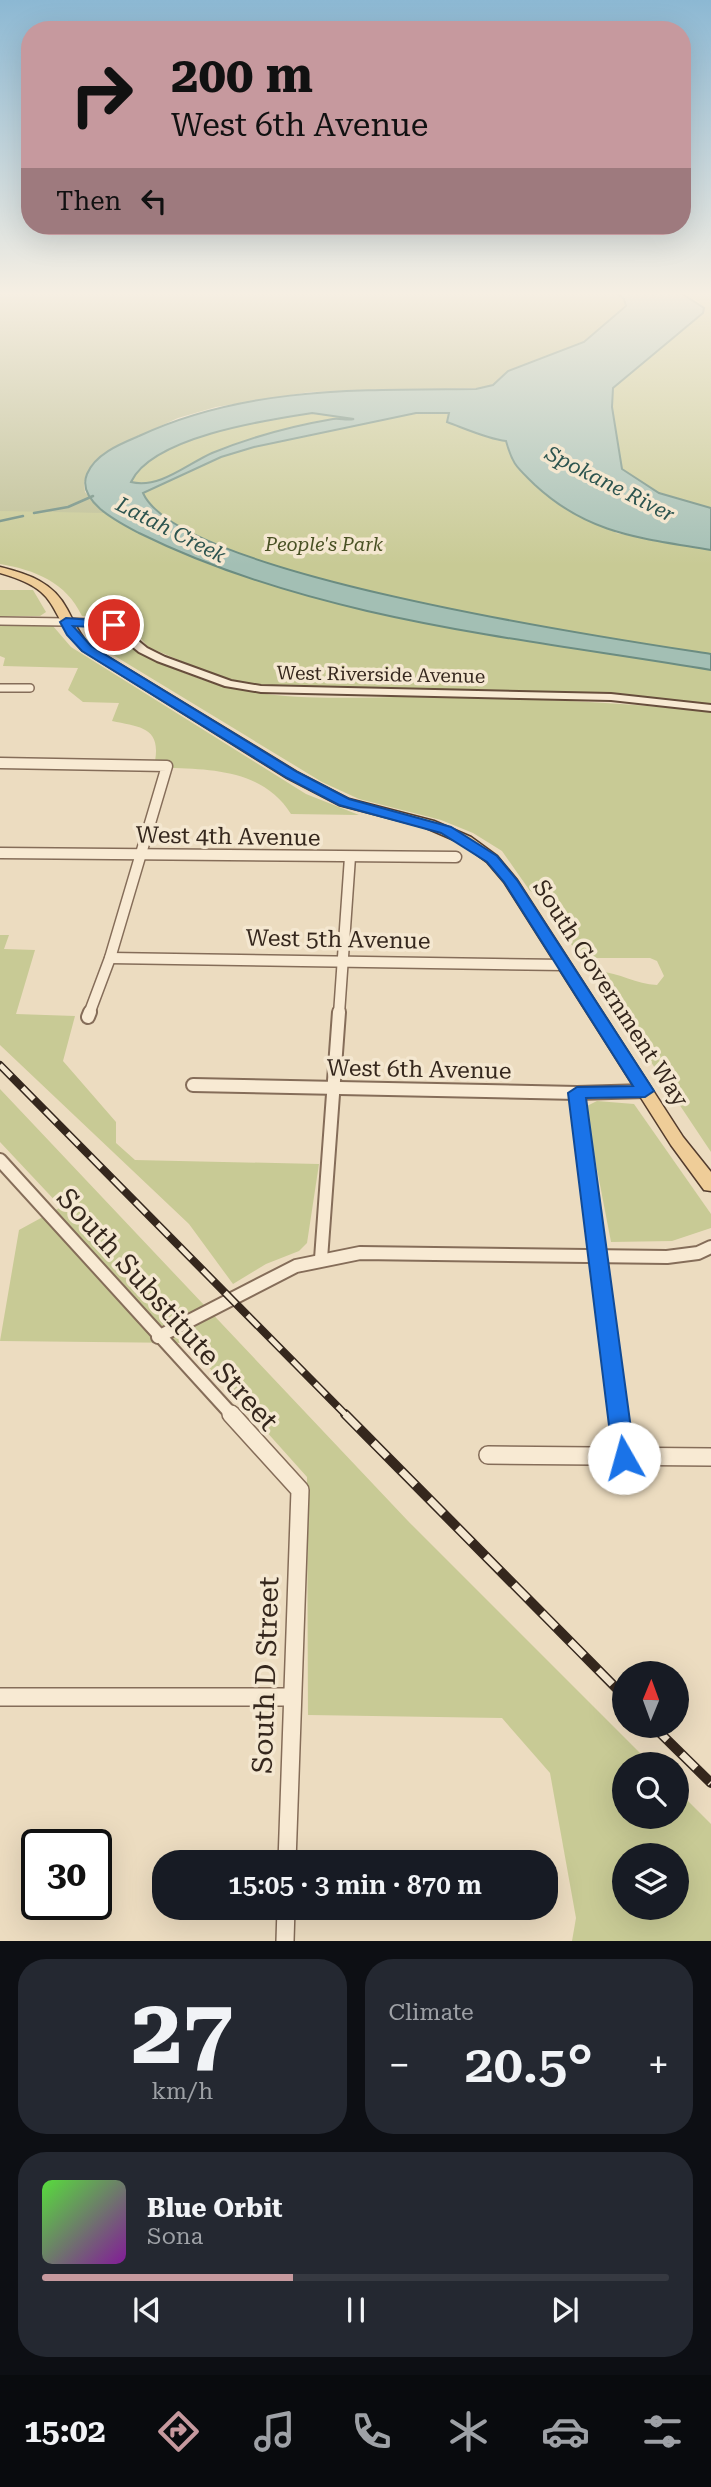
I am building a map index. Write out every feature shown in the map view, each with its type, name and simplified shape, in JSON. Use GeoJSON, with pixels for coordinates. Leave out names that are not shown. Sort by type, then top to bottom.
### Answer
{"type":"FeatureCollection","features":[{"type":"Feature","properties":{"kind":"main road","name":"South Government Way"},"geometry":{"type":"LineString","coordinates":[[0,570],[40,584],[52,594],[71,633],[86,648],[292,775],[344,802],[446,830],[480,849],[510,880],[645,1091],[711,1185]]}},
{"type":"Feature","properties":{"kind":"main road","name":"West Riverside Avenue"},"geometry":{"type":"LineString","coordinates":[[66,622],[114,625],[143,650],[161,659],[229,684],[261,689],[539,694],[637,699],[711,708]]}},
{"type":"Feature","properties":{"kind":"street"},"geometry":{"type":"LineString","coordinates":[[0,621],[66,622]]}},
{"type":"Feature","properties":{"kind":"street"},"geometry":{"type":"LineString","coordinates":[[1,690],[30,688]]}},
{"type":"Feature","properties":{"kind":"street"},"geometry":{"type":"LineString","coordinates":[[0,763],[167,766],[110,958],[88,1017]]}},
{"type":"Feature","properties":{"kind":"street","name":"West 4th Avenue"},"geometry":{"type":"LineString","coordinates":[[0,853],[456,857]]}},
{"type":"Feature","properties":{"kind":"street"},"geometry":{"type":"LineString","coordinates":[[321,1259],[331,1088],[350,857]]}},
{"type":"Feature","properties":{"kind":"street","name":"West 5th Avenue"},"geometry":{"type":"LineString","coordinates":[[110,958],[564,965]]}},
{"type":"Feature","properties":{"kind":"street","name":"West 6th Avenue"},"geometry":{"type":"LineString","coordinates":[[193,1086],[577,1093],[645,1091]]}},
{"type":"Feature","properties":{"kind":"street"},"geometry":{"type":"LineString","coordinates":[[577,1093],[624,1458]]}},
{"type":"Feature","properties":{"kind":"street","name":"South Substitute Street"},"geometry":{"type":"LineString","coordinates":[[0,1160],[158,1337],[300,1490]]}},
{"type":"Feature","properties":{"kind":"street"},"geometry":{"type":"LineString","coordinates":[[158,1337],[296,1266],[321,1259],[360,1254],[667,1257],[698,1253],[711,1247]]}},
{"type":"Feature","properties":{"kind":"street"},"geometry":{"type":"LineString","coordinates":[[488,1455],[711,1457]]}},
{"type":"Feature","properties":{"kind":"street","name":"South D Street"},"geometry":{"type":"LineString","coordinates":[[287,1850],[300,1490]]}},
{"type":"Feature","properties":{"kind":"street"},"geometry":{"type":"LineString","coordinates":[[0,1697],[292,1697]]}},
{"type":"Feature","properties":{"kind":"street"},"geometry":{"type":"LineString","coordinates":[[285,1941],[286,1920]]}},
{"type":"Feature","properties":{"kind":"green space"},"geometry":{"type":"Polygon","coordinates":[[[0,384],[494,384],[482,388],[310,392],[216,407],[178,418],[117,446],[84,482],[85,492],[106,513],[0,511],[0,384]]]}},
{"type":"Feature","properties":{"kind":"green space"},"geometry":{"type":"Polygon","coordinates":[[[618,384],[711,384],[711,508],[659,493],[622,469],[612,407],[613,388],[618,384]]]}},
{"type":"Feature","properties":{"kind":"green space","name":"People's Park"},"geometry":{"type":"Polygon","coordinates":[[[496,398],[616,533],[711,550],[711,705],[638,696],[488,690],[288,689],[233,683],[148,647],[129,624],[117,618],[82,616],[58,586],[37,574],[0,564],[0,464],[93,512],[132,513],[102,494],[207,413],[496,398]]]}},
{"type":"Feature","properties":{"kind":"green space"},"geometry":{"type":"Polygon","coordinates":[[[0,590],[33,590],[46,612],[40,616],[0,616],[0,590]]]}},
{"type":"Feature","properties":{"kind":"green space"},"geometry":{"type":"Polygon","coordinates":[[[0,625],[53,626],[71,647],[306,794],[359,815],[291,814],[268,789],[253,781],[222,772],[170,768],[171,762],[155,761],[155,741],[146,730],[112,721],[119,703],[83,702],[68,690],[78,668],[3,666],[5,658],[0,656],[0,625]]]}},
{"type":"Feature","properties":{"kind":"green space"},"geometry":{"type":"Polygon","coordinates":[[[96,628],[103,628],[132,647],[194,677],[251,692],[320,698],[525,699],[711,712],[711,1152],[593,975],[598,971],[606,972],[657,985],[664,976],[657,961],[650,958],[580,958],[539,894],[530,891],[502,851],[473,833],[441,820],[359,799],[322,782],[100,647],[86,635],[96,628]]]}},
{"type":"Feature","properties":{"kind":"green space"},"geometry":{"type":"Polygon","coordinates":[[[0,935],[9,935],[4,949],[35,950],[16,1014],[75,1016],[63,1061],[116,1122],[116,1143],[135,1160],[319,1164],[307,1243],[299,1251],[266,1264],[233,1284],[189,1224],[0,1045],[0,935]]]}},
{"type":"Feature","properties":{"kind":"green space"},"geometry":{"type":"Polygon","coordinates":[[[0,1089],[408,1521],[612,1725],[612,1738],[625,1738],[639,1752],[612,1752],[612,1829],[689,1829],[689,1802],[711,1824],[711,1941],[572,1941],[576,1918],[550,1773],[502,1718],[308,1715],[307,1477],[187,1343],[0,1341],[19,1230],[61,1207],[0,1142],[0,1089]]]}},
{"type":"Feature","properties":{"kind":"green space"},"geometry":{"type":"Polygon","coordinates":[[[597,1101],[634,1104],[711,1214],[711,1228],[672,1241],[611,1242],[585,1107],[597,1101]]]}},
{"type":"Feature","properties":{"kind":"water"},"geometry":{"type":"Polygon","coordinates":[[[618,384],[613,388],[612,407],[622,469],[659,493],[711,508],[711,550],[617,532],[576,515],[555,502],[520,470],[506,441],[447,422],[449,413],[416,413],[254,447],[221,457],[143,493],[174,523],[234,551],[313,576],[404,599],[498,618],[711,654],[711,670],[492,636],[347,606],[276,587],[206,563],[120,523],[93,502],[85,484],[91,467],[109,450],[179,420],[220,408],[304,394],[476,389],[493,385],[618,384]],[[312,413],[212,433],[162,453],[143,466],[131,482],[163,479],[212,453],[272,433],[333,419],[354,419],[312,413]]]}},
{"type":"Feature","properties":{"kind":"waterway"},"geometry":{"type":"LineString","coordinates":[[34,513],[68,507],[93,496]]}},
{"type":"Feature","properties":{"kind":"waterway"},"geometry":{"type":"LineString","coordinates":[[0,521],[23,516]]}},
{"type":"Feature","properties":{"kind":"railway"},"geometry":{"type":"LineString","coordinates":[[0,1065],[347,1416]]}},
{"type":"Feature","properties":{"kind":"railway"},"geometry":{"type":"LineString","coordinates":[[345,1414],[612,1684]]}},
{"type":"Feature","properties":{"kind":"railway"},"geometry":{"type":"LineString","coordinates":[[665,1738],[711,1783]]}},
{"type":"Feature","properties":{"kind":"route"},"geometry":{"type":"LineString","coordinates":[[114,625],[102,622],[66,622],[71,633],[86,648],[292,775],[344,802],[446,830],[466,840],[492,859],[510,880],[645,1091],[577,1093],[624,1458]]}},
{"type":"Feature","properties":{"kind":"water label","name":"Spokane River"},"geometry":{"type":"Point","coordinates":[610,484]}},
{"type":"Feature","properties":{"kind":"water label","name":"Latah Creek"},"geometry":{"type":"Point","coordinates":[171,530]}}]}
